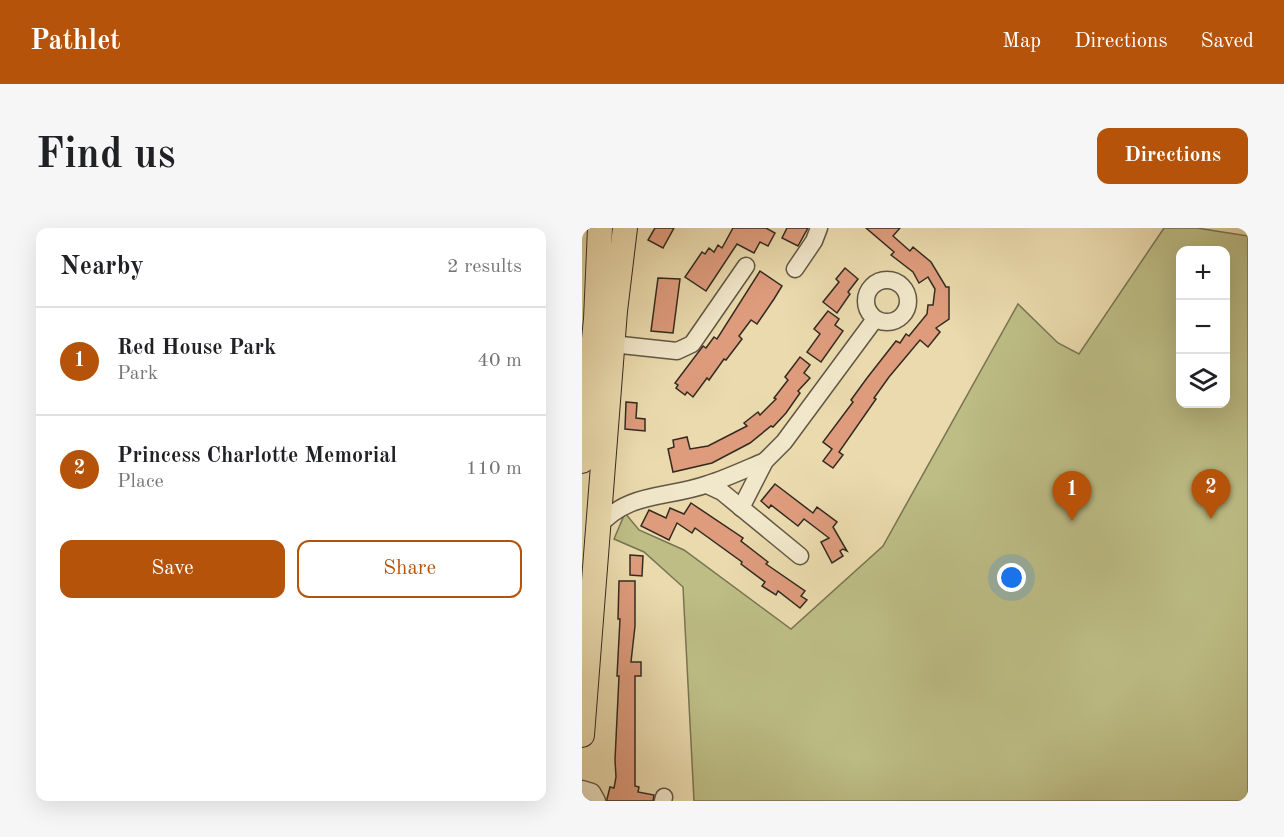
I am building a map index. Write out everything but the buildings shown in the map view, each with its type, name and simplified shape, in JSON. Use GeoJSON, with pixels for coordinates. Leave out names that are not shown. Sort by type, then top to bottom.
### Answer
{"type":"FeatureCollection","features":[{"type":"Feature","properties":{"kind":"highway"},"geometry":{"type":"LineString","coordinates":[[582,735],[600,482],[596,344],[600,228]]}},
{"type":"Feature","properties":{"kind":"highway"},"geometry":{"type":"LineString","coordinates":[[582,460],[596,344],[625,228]]}},
{"type":"Feature","properties":{"kind":"street"},"geometry":{"type":"LineString","coordinates":[[795,269],[814,242],[819,228]]}},
{"type":"Feature","properties":{"kind":"street"},"geometry":{"type":"LineString","coordinates":[[596,344],[677,351],[692,344],[746,266]]}},
{"type":"Feature","properties":{"kind":"street"},"geometry":{"type":"LineString","coordinates":[[741,508],[765,461],[784,442],[875,319]]}},
{"type":"Feature","properties":{"kind":"street"},"geometry":{"type":"LineString","coordinates":[[597,528],[610,513],[619,507],[706,485],[765,461]]}},
{"type":"Feature","properties":{"kind":"street"},"geometry":{"type":"LineString","coordinates":[[600,482],[610,492],[637,501]]}},
{"type":"Feature","properties":{"kind":"street"},"geometry":{"type":"LineString","coordinates":[[706,485],[722,492],[800,556]]}},
{"type":"Feature","properties":{"kind":"street"},"geometry":{"type":"LineString","coordinates":[[582,789],[592,792],[597,801]]}},
{"type":"Feature","properties":{"kind":"green space"},"geometry":{"type":"Polygon","coordinates":[[[1164,228],[1197,228],[1248,236],[1248,801],[694,801],[683,587],[644,552],[614,539],[625,513],[639,530],[684,550],[791,629],[883,546],[1018,304],[1058,343],[1079,354],[1164,228]]]}},
{"type":"Feature","properties":{"kind":"place","name":"Princess Charlotte Memorial"},"geometry":{"type":"Point","coordinates":[1211,519]}},
{"type":"Feature","properties":{"kind":"place","name":"Red House Park"},"geometry":{"type":"Point","coordinates":[1072,521]}}]}
